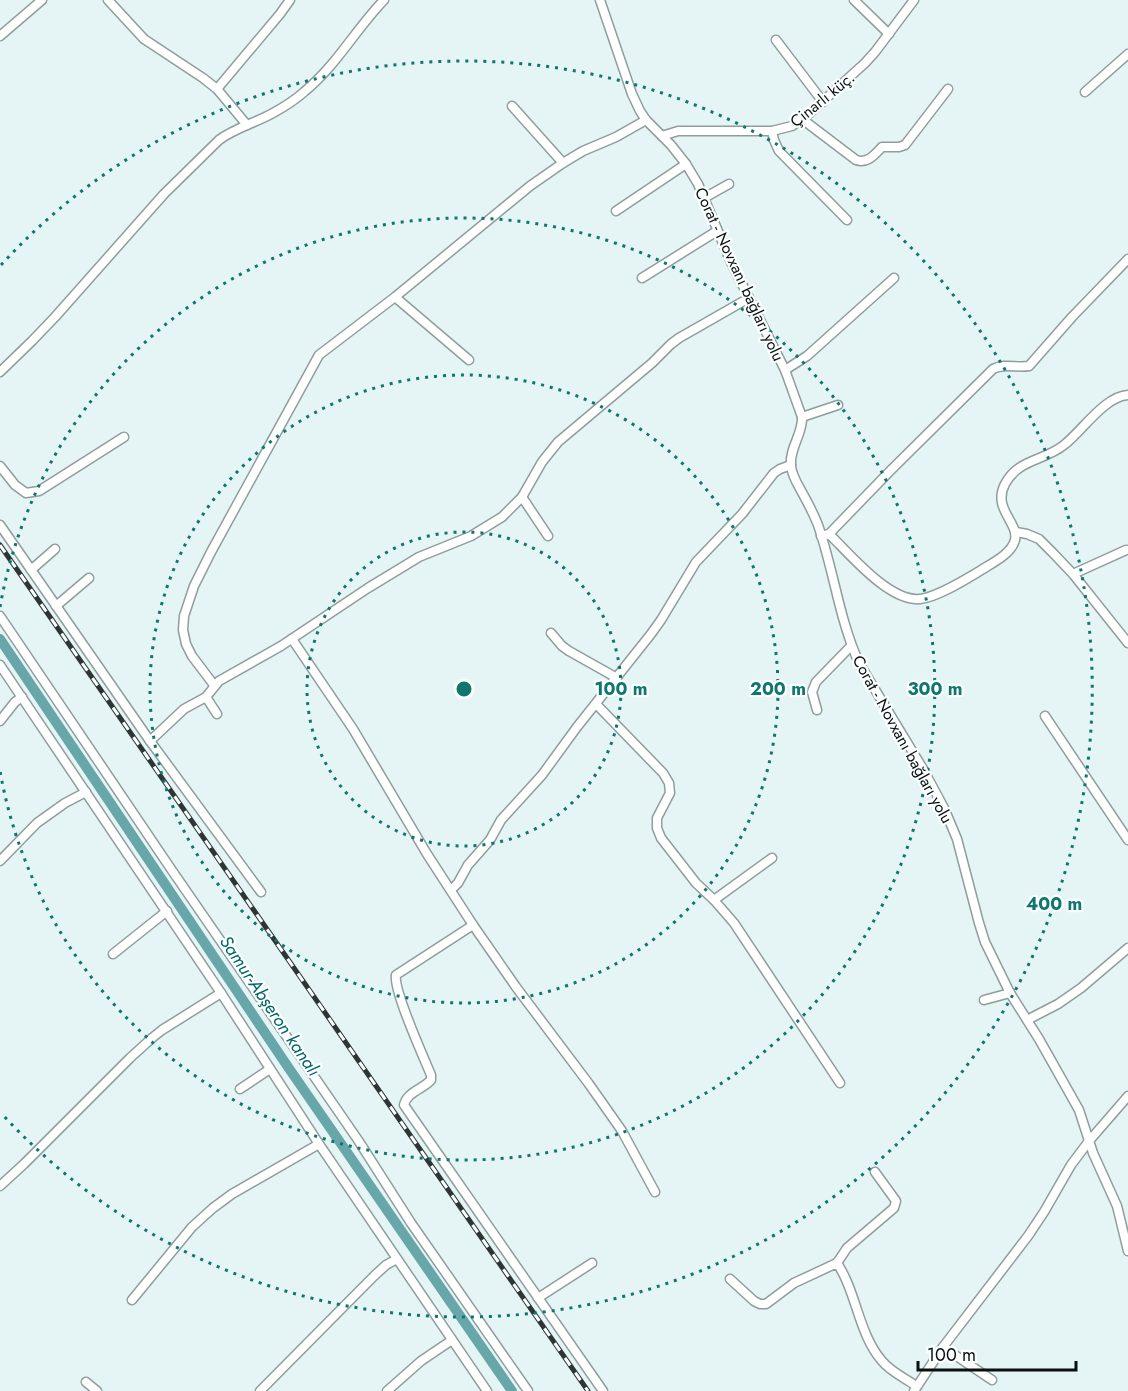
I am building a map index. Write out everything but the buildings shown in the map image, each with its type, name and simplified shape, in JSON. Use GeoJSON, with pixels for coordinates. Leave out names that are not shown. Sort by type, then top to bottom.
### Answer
{"type":"FeatureCollection","features":[{"type":"Feature","properties":{"kind":"street"},"geometry":{"type":"LineString","coordinates":[[0,36],[42,0]]}},
{"type":"Feature","properties":{"kind":"street"},"geometry":{"type":"LineString","coordinates":[[108,0],[144,39],[217,89],[247,125]]}},
{"type":"Feature","properties":{"kind":"street"},"geometry":{"type":"LineString","coordinates":[[217,89],[290,0]]}},
{"type":"Feature","properties":{"kind":"street"},"geometry":{"type":"LineString","coordinates":[[0,372],[55,317],[164,194],[219,140],[272,114],[304,92],[338,59],[362,25],[384,0]]}},
{"type":"Feature","properties":{"kind":"street","name":"Corat - Novxanı bağları yolu"},"geometry":{"type":"LineString","coordinates":[[600,0],[636,104],[646,120],[686,164],[698,184],[717,231],[785,370],[802,417]]}},
{"type":"Feature","properties":{"kind":"street"},"geometry":{"type":"LineString","coordinates":[[854,0],[889,34]]}},
{"type":"Feature","properties":{"kind":"street","name":"Çinarlı küç."},"geometry":{"type":"LineString","coordinates":[[662,136],[678,131],[785,129],[823,102],[865,63],[914,0]]}},
{"type":"Feature","properties":{"kind":"street"},"geometry":{"type":"LineString","coordinates":[[776,40],[823,102]]}},
{"type":"Feature","properties":{"kind":"street"},"geometry":{"type":"LineString","coordinates":[[1085,92],[1128,54]]}},
{"type":"Feature","properties":{"kind":"street"},"geometry":{"type":"LineString","coordinates":[[802,119],[856,160],[866,161],[882,147],[905,145],[948,89]]}},
{"type":"Feature","properties":{"kind":"street"},"geometry":{"type":"LineString","coordinates":[[512,106],[563,163]]}},
{"type":"Feature","properties":{"kind":"street"},"geometry":{"type":"LineString","coordinates":[[214,685],[192,656],[186,644],[183,630],[184,616],[194,586],[216,542],[319,355],[395,297],[530,186],[583,151],[616,137],[646,120]]}},
{"type":"Feature","properties":{"kind":"street"},"geometry":{"type":"LineString","coordinates":[[772,131],[779,151],[847,220]]}},
{"type":"Feature","properties":{"kind":"street"},"geometry":{"type":"LineString","coordinates":[[616,211],[686,164]]}},
{"type":"Feature","properties":{"kind":"street"},"geometry":{"type":"LineString","coordinates":[[704,198],[729,184]]}},
{"type":"Feature","properties":{"kind":"street"},"geometry":{"type":"LineString","coordinates":[[642,278],[717,231]]}},
{"type":"Feature","properties":{"kind":"street"},"geometry":{"type":"LineString","coordinates":[[1128,259],[1072,316],[1032,363],[1025,367],[1007,365],[993,369],[825,535],[897,594],[920,599],[939,593],[962,582],[999,558],[1009,551],[1015,542],[1016,532],[1003,510],[1001,496],[1004,485],[1011,475],[1026,463],[1056,451],[1106,405],[1121,395],[1128,395]]}},
{"type":"Feature","properties":{"kind":"street"},"geometry":{"type":"LineString","coordinates":[[785,370],[807,356],[894,278]]}},
{"type":"Feature","properties":{"kind":"street"},"geometry":{"type":"LineString","coordinates":[[395,297],[469,360]]}},
{"type":"Feature","properties":{"kind":"street"},"geometry":{"type":"LineString","coordinates":[[150,741],[184,709],[206,697],[219,681],[292,639],[419,557],[471,536],[502,517],[522,497],[542,462],[558,442],[652,363],[671,344],[749,298]]}},
{"type":"Feature","properties":{"kind":"street"},"geometry":{"type":"LineString","coordinates":[[451,890],[458,883],[468,865],[490,840],[501,820],[542,775],[661,620],[696,562],[742,514],[774,473],[791,465],[802,417],[838,405]]}},
{"type":"Feature","properties":{"kind":"street"},"geometry":{"type":"LineString","coordinates":[[0,466],[15,485],[26,493],[39,492],[124,437]]}},
{"type":"Feature","properties":{"kind":"street","name":"Corat - Novxanı bağları yolu"},"geometry":{"type":"LineString","coordinates":[[791,465],[793,474],[825,535],[837,600],[851,646],[944,808],[957,839],[985,942],[1010,993],[1073,1099],[1117,1206],[1128,1251]]}},
{"type":"Feature","properties":{"kind":"street"},"geometry":{"type":"LineString","coordinates":[[522,497],[548,536]]}},
{"type":"Feature","properties":{"kind":"street"},"geometry":{"type":"LineString","coordinates":[[0,525],[150,741],[261,892]]}},
{"type":"Feature","properties":{"kind":"street"},"geometry":{"type":"LineString","coordinates":[[1016,532],[1039,539],[1073,574],[1128,643]]}},
{"type":"Feature","properties":{"kind":"street"},"geometry":{"type":"LineString","coordinates":[[31,570],[55,549]]}},
{"type":"Feature","properties":{"kind":"street"},"geometry":{"type":"LineString","coordinates":[[1073,574],[1126,550]]}},
{"type":"Feature","properties":{"kind":"street"},"geometry":{"type":"LineString","coordinates":[[56,606],[90,578]]}},
{"type":"Feature","properties":{"kind":"street"},"geometry":{"type":"LineString","coordinates":[[0,615],[177,879],[377,1169],[411,1223],[528,1391]]}},
{"type":"Feature","properties":{"kind":"street"},"geometry":{"type":"LineString","coordinates":[[551,633],[569,651],[617,678]]}},
{"type":"Feature","properties":{"kind":"street"},"geometry":{"type":"LineString","coordinates":[[292,639],[353,729],[427,854],[473,925],[609,1112],[655,1192]]}},
{"type":"Feature","properties":{"kind":"street"},"geometry":{"type":"LineString","coordinates":[[817,710],[812,692],[816,682],[851,646]]}},
{"type":"Feature","properties":{"kind":"street"},"geometry":{"type":"LineString","coordinates":[[0,665],[221,993],[318,1144],[488,1391]]}},
{"type":"Feature","properties":{"kind":"street"},"geometry":{"type":"LineString","coordinates":[[0,721],[22,697]]}},
{"type":"Feature","properties":{"kind":"street"},"geometry":{"type":"LineString","coordinates":[[206,697],[217,714]]}},
{"type":"Feature","properties":{"kind":"street"},"geometry":{"type":"LineString","coordinates":[[596,704],[663,773],[669,783],[670,793],[657,818],[657,828],[661,838],[696,883],[734,923],[840,1083]]}},
{"type":"Feature","properties":{"kind":"street"},"geometry":{"type":"LineString","coordinates":[[1045,716],[1128,840]]}},
{"type":"Feature","properties":{"kind":"street"},"geometry":{"type":"LineString","coordinates":[[0,861],[37,823],[65,803],[86,792]]}},
{"type":"Feature","properties":{"kind":"street"},"geometry":{"type":"LineString","coordinates":[[714,900],[772,858]]}},
{"type":"Feature","properties":{"kind":"street"},"geometry":{"type":"LineString","coordinates":[[112,954],[167,912]]}},
{"type":"Feature","properties":{"kind":"street"},"geometry":{"type":"LineString","coordinates":[[473,925],[396,975],[395,979],[402,1002],[431,1075],[428,1084],[405,1099],[404,1105],[603,1391]]}},
{"type":"Feature","properties":{"kind":"street"},"geometry":{"type":"LineString","coordinates":[[1027,1020],[1058,1004],[1081,988],[1128,948]]}},
{"type":"Feature","properties":{"kind":"street"},"geometry":{"type":"LineString","coordinates":[[0,1186],[152,1038],[221,993]]}},
{"type":"Feature","properties":{"kind":"street"},"geometry":{"type":"LineString","coordinates":[[984,1000],[1010,993]]}},
{"type":"Feature","properties":{"kind":"street"},"geometry":{"type":"LineString","coordinates":[[240,1089],[270,1069]]}},
{"type":"Feature","properties":{"kind":"street"},"geometry":{"type":"LineString","coordinates":[[837,1263],[846,1276],[867,1338],[875,1352],[891,1370],[915,1389],[943,1347],[1028,1236],[1071,1164],[1128,1096]]}},
{"type":"Feature","properties":{"kind":"street"},"geometry":{"type":"LineString","coordinates":[[132,1300],[192,1227],[213,1208],[232,1194],[318,1144]]}},
{"type":"Feature","properties":{"kind":"street"},"geometry":{"type":"LineString","coordinates":[[730,1279],[754,1301],[766,1304],[794,1283],[837,1263],[847,1248],[894,1208],[896,1202],[875,1172]]}},
{"type":"Feature","properties":{"kind":"street"},"geometry":{"type":"LineString","coordinates":[[260,1391],[374,1276],[397,1259]]}},
{"type":"Feature","properties":{"kind":"street"},"geometry":{"type":"LineString","coordinates":[[538,1298],[592,1263]]}},
{"type":"Feature","properties":{"kind":"street"},"geometry":{"type":"LineString","coordinates":[[387,1391],[421,1361],[452,1340]]}},
{"type":"Feature","properties":{"kind":"street"},"geometry":{"type":"LineString","coordinates":[[943,1347],[992,1380]]}},
{"type":"Feature","properties":{"kind":"street"},"geometry":{"type":"LineString","coordinates":[[86,1382],[97,1391]]}},
{"type":"Feature","properties":{"kind":"waterway","name":"Samur-Abşeron kanalı"},"geometry":{"type":"LineString","coordinates":[[0,639],[288,1067],[512,1391]]}},
{"type":"Feature","properties":{"kind":"railway"},"geometry":{"type":"LineString","coordinates":[[0,545],[588,1391]]}}]}
